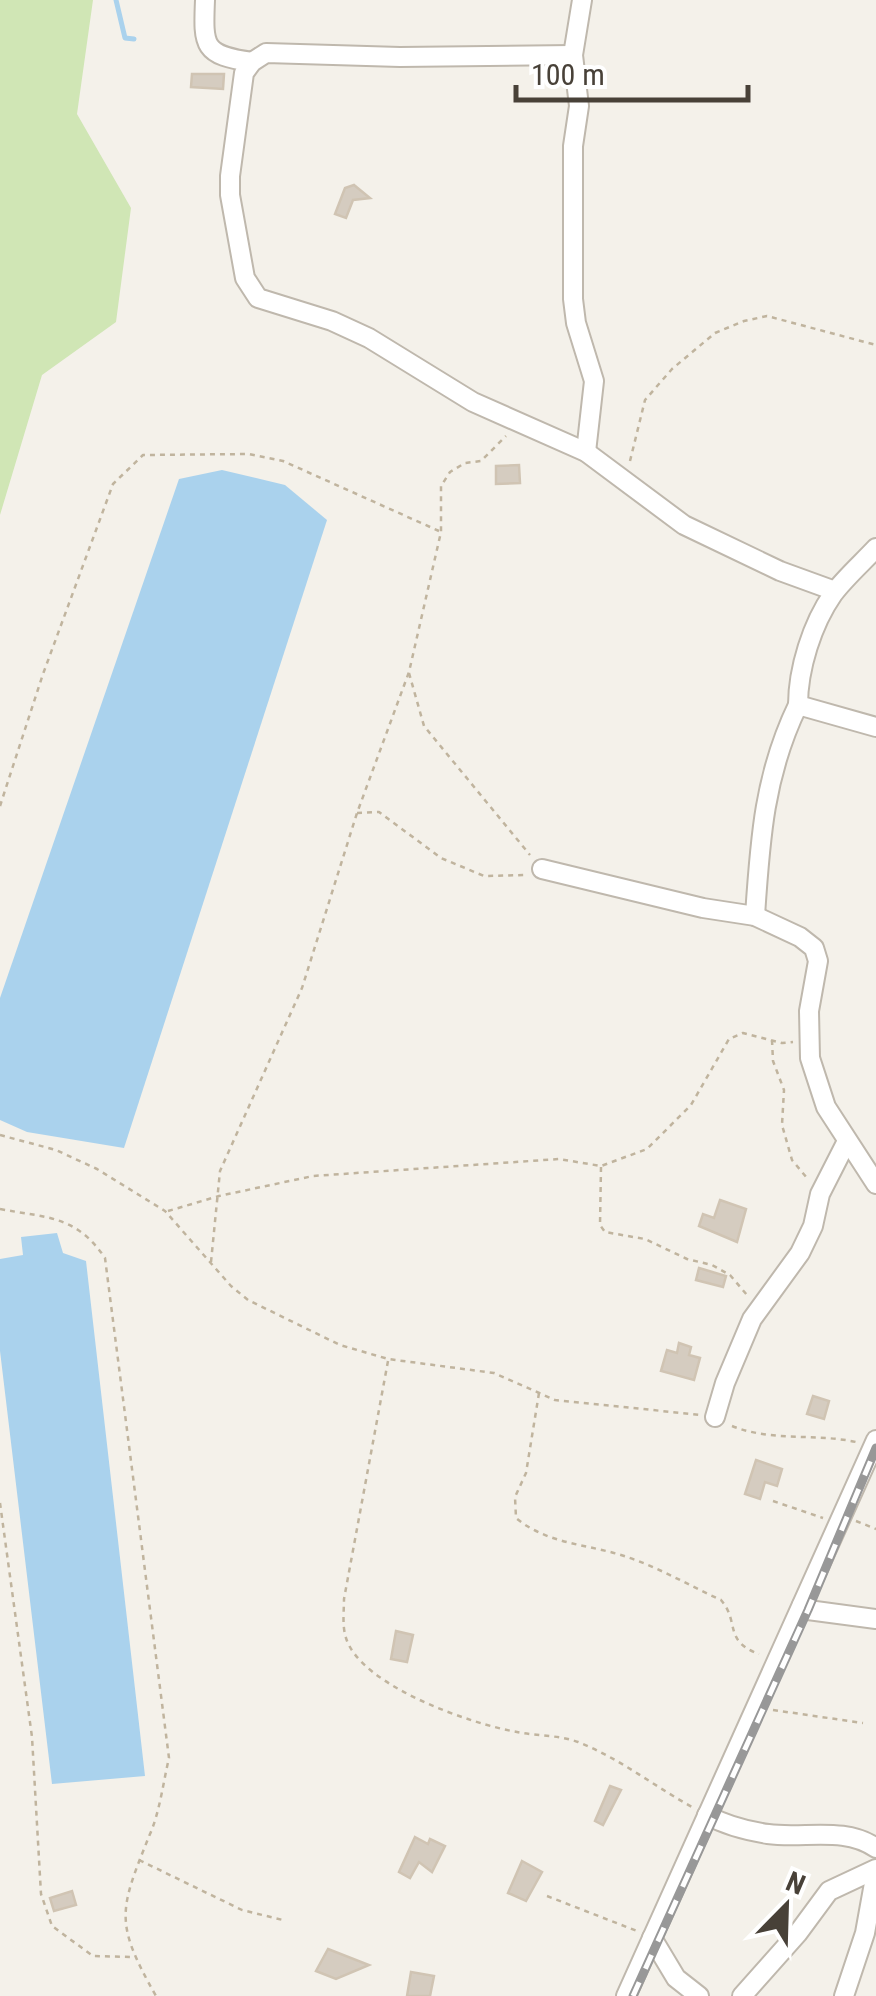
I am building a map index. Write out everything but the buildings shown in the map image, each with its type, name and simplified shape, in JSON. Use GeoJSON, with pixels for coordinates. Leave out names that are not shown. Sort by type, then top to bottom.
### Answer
{"type":"FeatureCollection","features":[{"type":"Feature","properties":{"kind":"street"},"geometry":{"type":"LineString","coordinates":[[205,0],[204,37],[210,50],[220,57],[252,62]]}},
{"type":"Feature","properties":{"kind":"street"},"geometry":{"type":"LineString","coordinates":[[582,0],[573,55],[579,106],[573,146],[573,299],[576,323],[594,381],[586,452]]}},
{"type":"Feature","properties":{"kind":"street"},"geometry":{"type":"LineString","coordinates":[[573,55],[266,54],[252,62],[241,86],[230,176],[238,244],[250,288],[258,298],[272,304],[332,321],[368,338],[474,402],[586,452],[684,525],[780,571],[835,592]]}},
{"type":"Feature","properties":{"kind":"street"},"geometry":{"type":"LineString","coordinates":[[755,916],[767,786],[782,738],[798,705],[804,662],[826,606],[876,548]]}},
{"type":"Feature","properties":{"kind":"street"},"geometry":{"type":"LineString","coordinates":[[798,705],[876,728]]}},
{"type":"Feature","properties":{"kind":"street"},"geometry":{"type":"LineString","coordinates":[[542,869],[606,887],[755,916],[814,948],[818,961],[809,1011],[810,1058],[821,1094],[876,1184]]}},
{"type":"Feature","properties":{"kind":"street"},"geometry":{"type":"LineString","coordinates":[[715,1417],[725,1383],[758,1308],[800,1253],[813,1226],[820,1194],[847,1141]]}},
{"type":"Feature","properties":{"kind":"street"},"geometry":{"type":"LineString","coordinates":[[626,1996],[876,1440]]}},
{"type":"Feature","properties":{"kind":"street"},"geometry":{"type":"LineString","coordinates":[[802,1606],[876,1619]]}},
{"type":"Feature","properties":{"kind":"street"},"geometry":{"type":"LineString","coordinates":[[708,1815],[768,1834],[859,1838],[876,1848]]}},
{"type":"Feature","properties":{"kind":"street"},"geometry":{"type":"LineString","coordinates":[[742,1996],[829,1891],[876,1870]]}},
{"type":"Feature","properties":{"kind":"street"},"geometry":{"type":"LineString","coordinates":[[844,1996],[864,1934],[876,1870]]}},
{"type":"Feature","properties":{"kind":"street"},"geometry":{"type":"LineString","coordinates":[[652,1938],[676,1978],[699,1996]]}},
{"type":"Feature","properties":{"kind":"path"},"geometry":{"type":"LineString","coordinates":[[625,482],[645,400],[672,369],[715,332],[767,316],[876,345]]}},
{"type":"Feature","properties":{"kind":"path"},"geometry":{"type":"LineString","coordinates":[[211,1264],[220,1171],[302,988],[357,813],[408,672],[441,532],[442,486],[450,472],[465,463],[481,461],[501,444],[515,422]]}},
{"type":"Feature","properties":{"kind":"path"},"geometry":{"type":"LineString","coordinates":[[0,806],[113,484],[143,455],[250,454],[283,461],[441,532]]}},
{"type":"Feature","properties":{"kind":"path"},"geometry":{"type":"LineString","coordinates":[[357,813],[379,812],[440,858],[484,876],[519,876],[542,869],[424,726],[408,672]]}},
{"type":"Feature","properties":{"kind":"path"},"geometry":{"type":"LineString","coordinates":[[165,1212],[218,1196],[314,1176],[559,1159],[601,1166],[647,1148],[669,1127],[691,1105],[729,1040],[743,1033],[772,1040],[810,1041]]}},
{"type":"Feature","properties":{"kind":"path"},"geometry":{"type":"LineString","coordinates":[[772,1040],[773,1062],[784,1090],[782,1125],[792,1160],[820,1194]]}},
{"type":"Feature","properties":{"kind":"path"},"geometry":{"type":"LineString","coordinates":[[0,1134],[56,1150],[165,1212],[231,1286],[268,1312],[340,1345],[388,1359],[494,1373],[540,1392],[526,1473],[515,1497],[516,1518],[530,1530],[629,1558],[688,1582],[728,1608],[740,1645],[778,1659]]}},
{"type":"Feature","properties":{"kind":"path"},"geometry":{"type":"LineString","coordinates":[[601,1166],[600,1226],[605,1232],[645,1239],[687,1259],[712,1265],[730,1275],[758,1308]]}},
{"type":"Feature","properties":{"kind":"path"},"geometry":{"type":"LineString","coordinates":[[0,1209],[71,1223],[92,1238],[105,1258],[169,1758],[152,1831],[130,1882],[124,1918],[134,1956],[156,1996]]}},
{"type":"Feature","properties":{"kind":"path"},"geometry":{"type":"LineString","coordinates":[[388,1359],[344,1599],[346,1638],[355,1654],[372,1672],[441,1710],[499,1728],[572,1740],[612,1756],[641,1778],[708,1815]]}},
{"type":"Feature","properties":{"kind":"path"},"geometry":{"type":"LineString","coordinates":[[773,1501],[876,1529]]}},
{"type":"Feature","properties":{"kind":"path"},"geometry":{"type":"LineString","coordinates":[[0,1502],[32,1737],[42,1894],[52,1926],[93,1956],[134,1956]]}},
{"type":"Feature","properties":{"kind":"path"},"geometry":{"type":"LineString","coordinates":[[758,1705],[786,1714],[863,1724]]}},
{"type":"Feature","properties":{"kind":"path"},"geometry":{"type":"LineString","coordinates":[[138,1860],[242,1910],[283,1920]]}},
{"type":"Feature","properties":{"kind":"path"},"geometry":{"type":"LineString","coordinates":[[547,1896],[652,1938]]}},
{"type":"Feature","properties":{"kind":"green space"},"geometry":{"type":"Polygon","coordinates":[[[0,0],[93,0],[77,114],[131,208],[116,322],[42,375],[0,515],[0,0]]]}},
{"type":"Feature","properties":{"kind":"water"},"geometry":{"type":"Polygon","coordinates":[[[222,470],[285,485],[327,520],[124,1148],[27,1132],[0,1120],[0,998],[179,479],[222,470]]]}},
{"type":"Feature","properties":{"kind":"water"},"geometry":{"type":"Polygon","coordinates":[[[57,1233],[63,1253],[86,1261],[145,1776],[52,1784],[0,1351],[0,1259],[23,1255],[21,1237],[57,1233]]]}},
{"type":"Feature","properties":{"kind":"waterway"},"geometry":{"type":"LineString","coordinates":[[116,0],[125,38],[134,39]]}},
{"type":"Feature","properties":{"kind":"railway"},"geometry":{"type":"LineString","coordinates":[[633,1996],[808,1610],[876,1448]]}}]}
